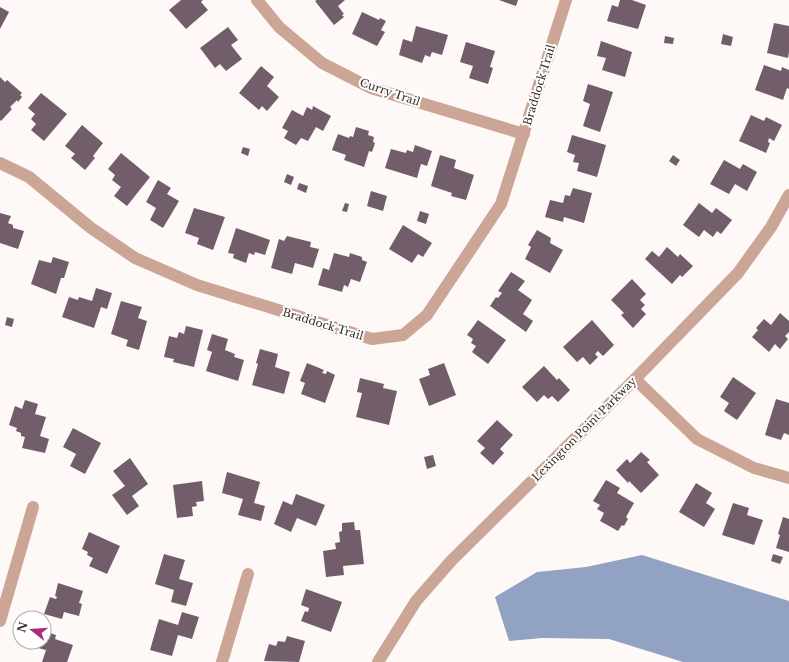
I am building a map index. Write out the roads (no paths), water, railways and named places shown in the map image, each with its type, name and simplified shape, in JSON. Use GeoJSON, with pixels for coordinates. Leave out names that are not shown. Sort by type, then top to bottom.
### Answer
{"type":"FeatureCollection","features":[{"type":"Feature","properties":{"kind":"street","name":"Curry Trail"},"geometry":{"type":"LineString","coordinates":[[258,0],[279,27],[322,63],[371,88],[524,134]]}},
{"type":"Feature","properties":{"kind":"street","name":"Braddock Trail"},"geometry":{"type":"LineString","coordinates":[[0,163],[29,177],[91,228],[135,258],[197,285],[372,339],[402,335],[427,315],[502,204],[566,0]]}},
{"type":"Feature","properties":{"kind":"street","name":"Lexington Point Parkway"},"geometry":{"type":"LineString","coordinates":[[378,662],[416,602],[451,562],[738,274],[771,227],[789,195]]}},
{"type":"Feature","properties":{"kind":"street"},"geometry":{"type":"LineString","coordinates":[[635,379],[697,439],[754,468],[789,478]]}},
{"type":"Feature","properties":{"kind":"street"},"geometry":{"type":"LineString","coordinates":[[0,621],[33,507]]}},
{"type":"Feature","properties":{"kind":"street"},"geometry":{"type":"LineString","coordinates":[[222,662],[248,574]]}},
{"type":"Feature","properties":{"kind":"water"},"geometry":{"type":"Polygon","coordinates":[[[642,555],[789,601],[789,662],[683,662],[609,639],[542,638],[509,641],[495,597],[537,572],[586,567],[642,555]]]}}]}
